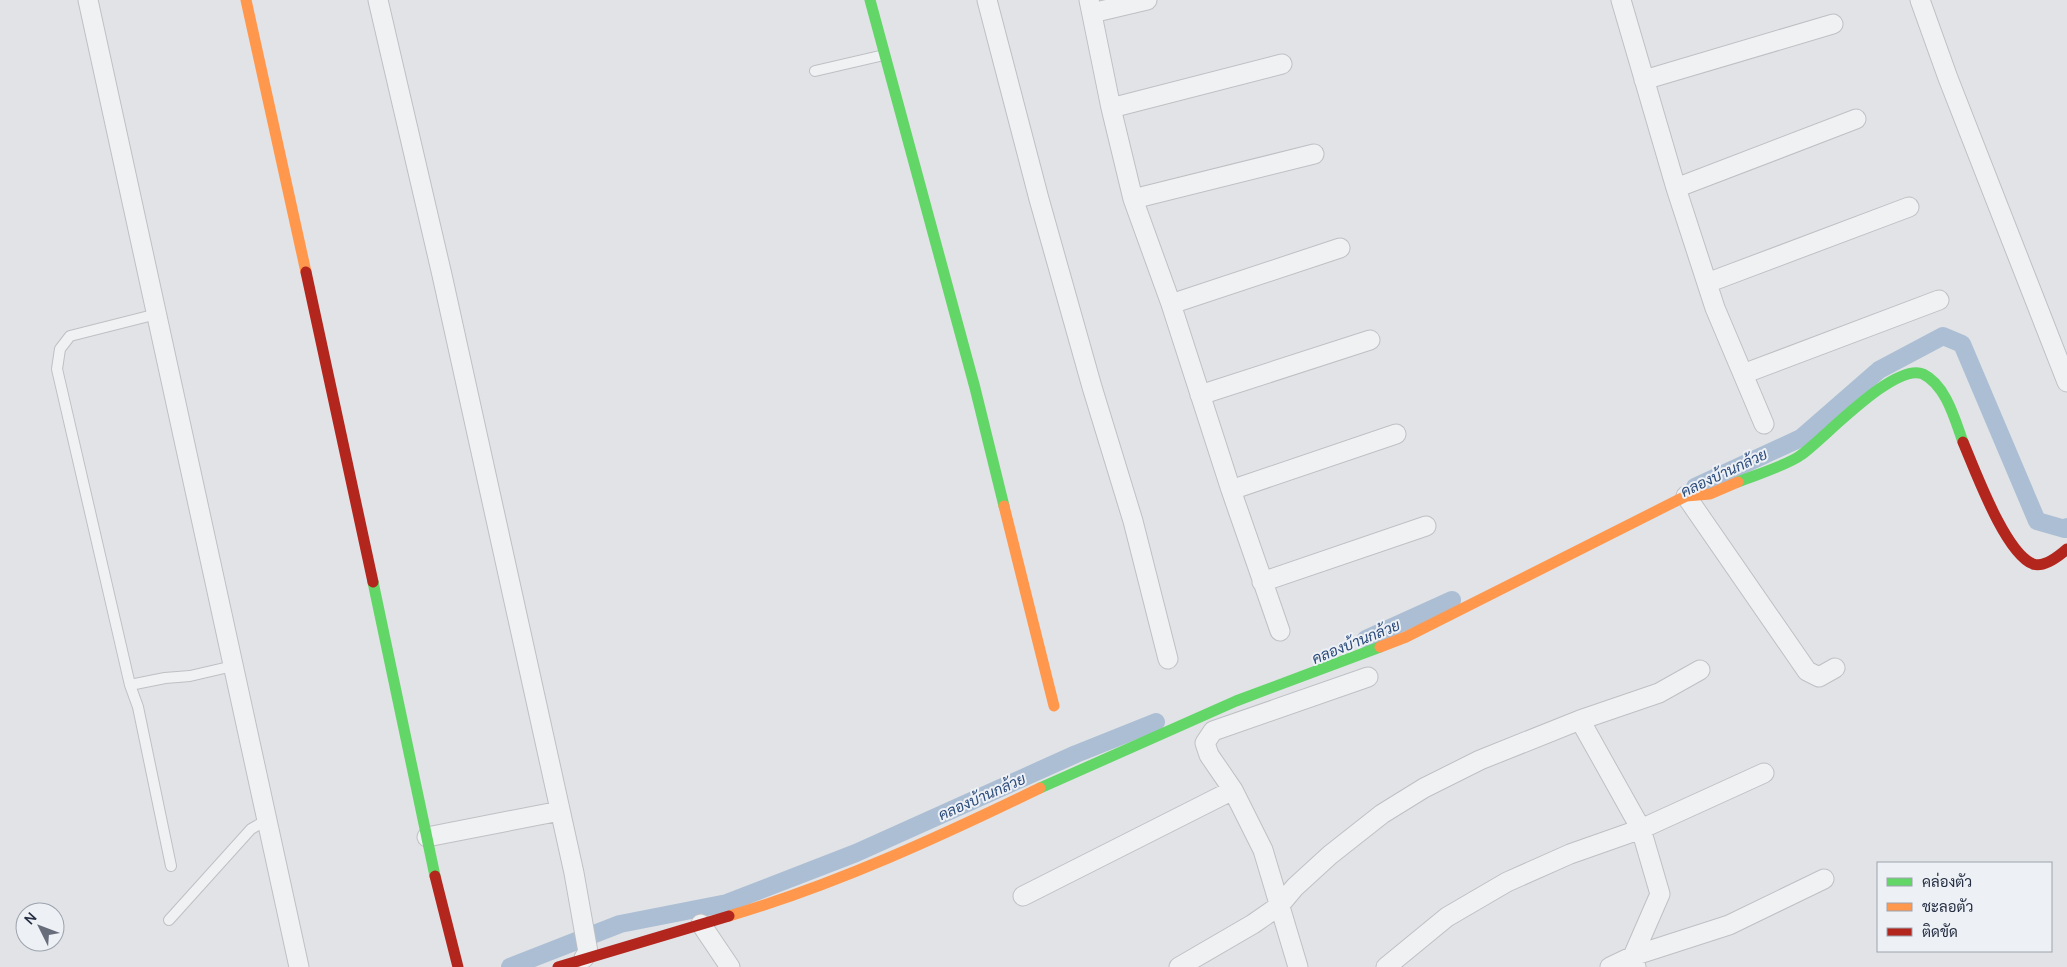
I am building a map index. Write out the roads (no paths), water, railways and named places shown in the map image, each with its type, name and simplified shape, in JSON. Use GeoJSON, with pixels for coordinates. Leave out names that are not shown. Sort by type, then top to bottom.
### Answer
{"type":"FeatureCollection","features":[{"type":"Feature","properties":{"kind":"street"},"geometry":{"type":"LineString","coordinates":[[88,0],[300,967]]}},
{"type":"Feature","properties":{"kind":"street"},"geometry":{"type":"LineString","coordinates":[[246,0],[427,837],[458,967]]}},
{"type":"Feature","properties":{"kind":"street"},"geometry":{"type":"LineString","coordinates":[[378,0],[442,275],[560,812],[581,912],[586,955]]}},
{"type":"Feature","properties":{"kind":"street"},"geometry":{"type":"LineString","coordinates":[[870,0],[975,388],[1054,706]]}},
{"type":"Feature","properties":{"kind":"street"},"geometry":{"type":"LineString","coordinates":[[987,0],[1039,199],[1092,387],[1133,522],[1168,659]]}},
{"type":"Feature","properties":{"kind":"street"},"geometry":{"type":"LineString","coordinates":[[1147,0],[1091,6],[1111,108],[1133,199],[1171,304],[1231,490],[1280,631]]}},
{"type":"Feature","properties":{"kind":"street"},"geometry":{"type":"LineString","coordinates":[[1621,0],[1676,188],[1715,308],[1764,424]]}},
{"type":"Feature","properties":{"kind":"street"},"geometry":{"type":"LineString","coordinates":[[1920,0],[1948,78],[2067,382]]}},
{"type":"Feature","properties":{"kind":"street"},"geometry":{"type":"LineString","coordinates":[[1644,80],[1833,24]]}},
{"type":"Feature","properties":{"kind":"street"},"geometry":{"type":"LineString","coordinates":[[1111,108],[1282,64]]}},
{"type":"Feature","properties":{"kind":"street"},"geometry":{"type":"LineString","coordinates":[[1676,188],[1856,119]]}},
{"type":"Feature","properties":{"kind":"street"},"geometry":{"type":"LineString","coordinates":[[1133,199],[1314,154]]}},
{"type":"Feature","properties":{"kind":"street"},"geometry":{"type":"LineString","coordinates":[[1707,282],[1909,207]]}},
{"type":"Feature","properties":{"kind":"street"},"geometry":{"type":"LineString","coordinates":[[1171,304],[1340,248]]}},
{"type":"Feature","properties":{"kind":"street"},"geometry":{"type":"LineString","coordinates":[[1743,374],[1939,300]]}},
{"type":"Feature","properties":{"kind":"street"},"geometry":{"type":"LineString","coordinates":[[1200,396],[1370,340]]}},
{"type":"Feature","properties":{"kind":"street"},"geometry":{"type":"LineString","coordinates":[[558,967],[586,955],[702,924],[856,873],[945,834],[1070,773],[1236,701],[1406,636],[1686,496],[1710,494],[1786,464],[1812,447],[1891,380],[1906,374],[1922,374],[1940,389],[1948,403],[1993,511],[2012,548],[2023,559],[2032,564],[2041,564],[2067,549]]}},
{"type":"Feature","properties":{"kind":"street"},"geometry":{"type":"LineString","coordinates":[[1231,490],[1396,434]]}},
{"type":"Feature","properties":{"kind":"street"},"geometry":{"type":"LineString","coordinates":[[1686,496],[1807,671],[1819,677],[1835,668]]}},
{"type":"Feature","properties":{"kind":"street"},"geometry":{"type":"LineString","coordinates":[[1262,582],[1426,526]]}},
{"type":"Feature","properties":{"kind":"street"},"geometry":{"type":"LineString","coordinates":[[1179,967],[1253,924],[1279,906],[1330,855],[1382,814],[1424,788],[1480,760],[1580,720],[1660,693],[1700,670]]}},
{"type":"Feature","properties":{"kind":"street"},"geometry":{"type":"LineString","coordinates":[[1298,967],[1263,850],[1233,790],[1208,755],[1205,743],[1213,730],[1368,677]]}},
{"type":"Feature","properties":{"kind":"street"},"geometry":{"type":"LineString","coordinates":[[1580,720],[1640,829],[1660,894],[1634,962]]}},
{"type":"Feature","properties":{"kind":"street"},"geometry":{"type":"LineString","coordinates":[[1386,967],[1447,916],[1507,882],[1570,854],[1640,829],[1764,773]]}},
{"type":"Feature","properties":{"kind":"street"},"geometry":{"type":"LineString","coordinates":[[1023,896],[1233,790]]}},
{"type":"Feature","properties":{"kind":"street"},"geometry":{"type":"LineString","coordinates":[[427,837],[560,812]]}},
{"type":"Feature","properties":{"kind":"street"},"geometry":{"type":"LineString","coordinates":[[1610,967],[1634,962],[1729,924],[1824,879]]}},
{"type":"Feature","properties":{"kind":"street"},"geometry":{"type":"LineString","coordinates":[[702,924],[730,967]]}},
{"type":"Feature","properties":{"kind":"lane"},"geometry":{"type":"LineString","coordinates":[[815,70],[884,55]]}},
{"type":"Feature","properties":{"kind":"lane"},"geometry":{"type":"LineString","coordinates":[[157,314],[70,336],[60,350],[57,369],[130,684],[138,707],[171,866]]}},
{"type":"Feature","properties":{"kind":"lane"},"geometry":{"type":"LineString","coordinates":[[130,684],[190,676],[234,666]]}},
{"type":"Feature","properties":{"kind":"lane"},"geometry":{"type":"LineString","coordinates":[[169,920],[251,829],[267,820]]}},
{"type":"Feature","properties":{"kind":"waterway","name":"คลองบ้านกล้วย"},"geometry":{"type":"LineString","coordinates":[[1695,487],[1801,438],[1879,370],[1943,336],[1962,344],[2037,521],[2065,529],[2067,527]]}},
{"type":"Feature","properties":{"kind":"waterway","name":"คลองบ้านกล้วย"},"geometry":{"type":"LineString","coordinates":[[1366,639],[1452,600]]}},
{"type":"Feature","properties":{"kind":"waterway","name":"คลองบ้านกล้วย"},"geometry":{"type":"LineString","coordinates":[[510,967],[620,924],[727,903],[856,853],[1076,754],[1156,722]]}}]}
